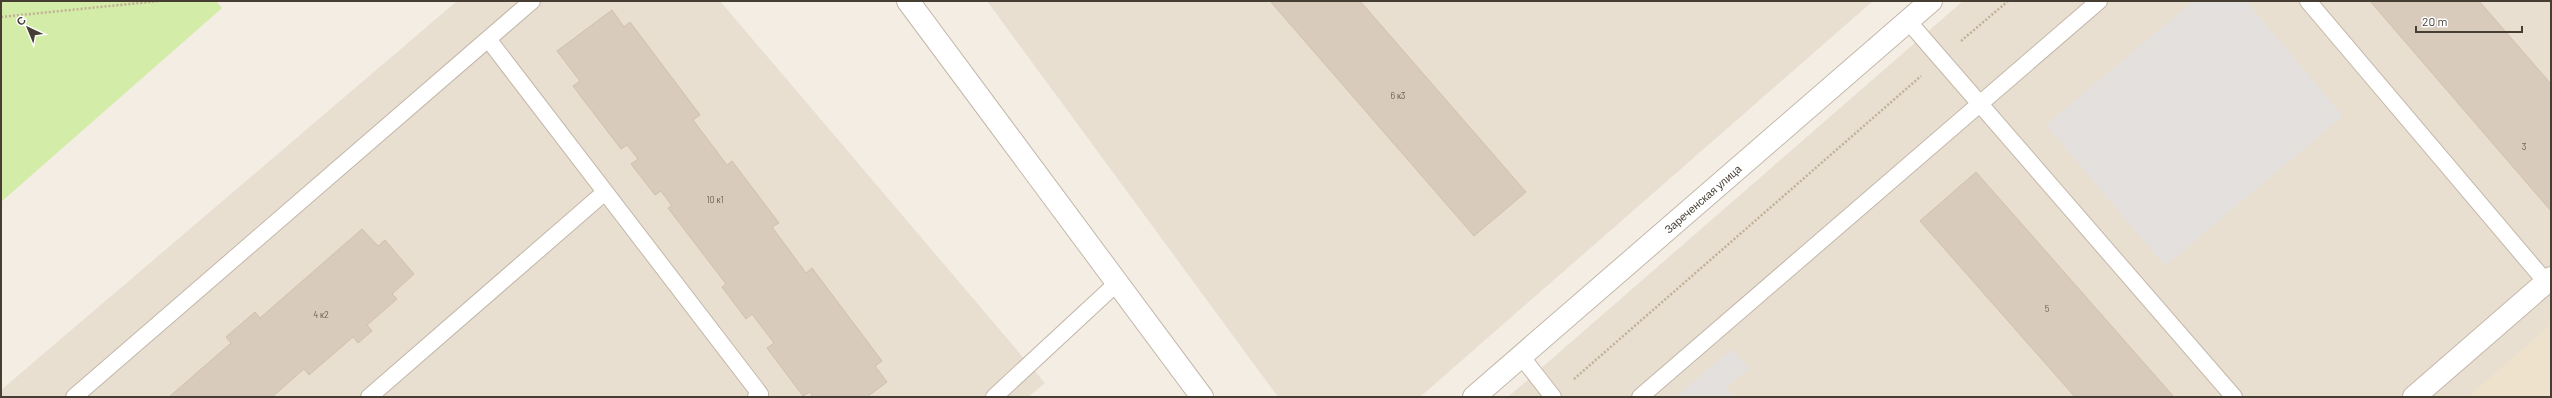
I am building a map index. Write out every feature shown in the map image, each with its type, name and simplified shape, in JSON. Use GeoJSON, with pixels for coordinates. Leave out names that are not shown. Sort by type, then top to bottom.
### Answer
{"type":"FeatureCollection","features":[{"type":"Feature","properties":{"kind":"street"},"geometry":{"type":"LineString","coordinates":[[908,1],[1202,397]]}},
{"type":"Feature","properties":{"kind":"street","name":"Зареченская улица"},"geometry":{"type":"LineString","coordinates":[[1474,397],[1931,1]]}},
{"type":"Feature","properties":{"kind":"street"},"geometry":{"type":"LineString","coordinates":[[2414,397],[2548,280]]}},
{"type":"Feature","properties":{"kind":"lane"},"geometry":{"type":"LineString","coordinates":[[74,397],[532,1]]}},
{"type":"Feature","properties":{"kind":"lane"},"geometry":{"type":"LineString","coordinates":[[1640,397],[2099,1]]}},
{"type":"Feature","properties":{"kind":"lane"},"geometry":{"type":"LineString","coordinates":[[2308,1],[2548,280]]}},
{"type":"Feature","properties":{"kind":"lane"},"geometry":{"type":"LineString","coordinates":[[1908,21],[2234,397]]}},
{"type":"Feature","properties":{"kind":"lane"},"geometry":{"type":"LineString","coordinates":[[488,39],[760,396]]}},
{"type":"Feature","properties":{"kind":"lane"},"geometry":{"type":"LineString","coordinates":[[369,397],[605,192]]}},
{"type":"Feature","properties":{"kind":"lane"},"geometry":{"type":"LineString","coordinates":[[994,397],[1117,283]]}},
{"type":"Feature","properties":{"kind":"lane"},"geometry":{"type":"LineString","coordinates":[[1521,356],[1553,397]]}},
{"type":"Feature","properties":{"kind":"path"},"geometry":{"type":"LineString","coordinates":[[1,17],[159,1]]}},
{"type":"Feature","properties":{"kind":"path"},"geometry":{"type":"LineString","coordinates":[[1571,381],[2008,1]]}},
{"type":"Feature","properties":{"kind":"shaded area"},"geometry":{"type":"Polygon","coordinates":[[[457,1],[720,1],[1045,383],[1028,397],[1,397],[1,390],[457,1]]]}},
{"type":"Feature","properties":{"kind":"shaded area"},"geometry":{"type":"Polygon","coordinates":[[[987,1],[1873,1],[1420,397],[1278,397],[987,1]]]}},
{"type":"Feature","properties":{"kind":"shaded area"},"geometry":{"type":"Polygon","coordinates":[[[1963,1],[2551,1],[2551,397],[1508,397],[1963,1]]]}},
{"type":"Feature","properties":{"kind":"shaded area"},"geometry":{"type":"Polygon","coordinates":[[[2193,1],[2246,1],[2343,116],[2165,266],[2046,125],[2193,1]]]}},
{"type":"Feature","properties":{"kind":"shaded area"},"geometry":{"type":"Polygon","coordinates":[[[2551,324],[2551,397],[2468,397],[2551,324]]]}},
{"type":"Feature","properties":{"kind":"shaded area"},"geometry":{"type":"Polygon","coordinates":[[[1732,349],[1749,369],[1726,387],[1734,397],[1675,397],[1732,349]]]}},
{"type":"Feature","properties":{"kind":"green space"},"geometry":{"type":"Polygon","coordinates":[[[1,1],[216,1],[222,8],[1,202],[1,1]]]}},
{"type":"Feature","properties":{"kind":"building"},"geometry":{"type":"Polygon","coordinates":[[[1270,1],[1360,1],[1526,192],[1474,236],[1270,1]]]}},
{"type":"Feature","properties":{"kind":"building"},"geometry":{"type":"Polygon","coordinates":[[[2370,1],[2479,1],[2551,84],[2551,211],[2370,1]]]}},
{"type":"Feature","properties":{"kind":"building"},"geometry":{"type":"Polygon","coordinates":[[[612,10],[624,27],[630,22],[700,115],[693,120],[727,165],[732,161],[779,223],[772,227],[806,273],[812,268],[882,361],[875,366],[887,382],[867,397],[813,397],[810,392],[803,396],[767,348],[774,343],[752,314],[746,319],[722,287],[726,284],[668,208],[672,206],[661,191],[655,195],[631,164],[638,159],[627,145],[621,149],[573,86],[580,81],[557,51],[612,10]]]}},
{"type":"Feature","properties":{"kind":"building"},"geometry":{"type":"Polygon","coordinates":[[[1976,172],[2174,397],[2075,397],[1920,221],[1976,172]]]}},
{"type":"Feature","properties":{"kind":"building"},"geometry":{"type":"Polygon","coordinates":[[[362,229],[378,246],[385,240],[414,274],[392,294],[397,299],[367,325],[372,331],[358,343],[353,337],[309,375],[304,369],[272,397],[169,397],[231,343],[226,337],[255,312],[260,318],[362,229]]]}}]}
